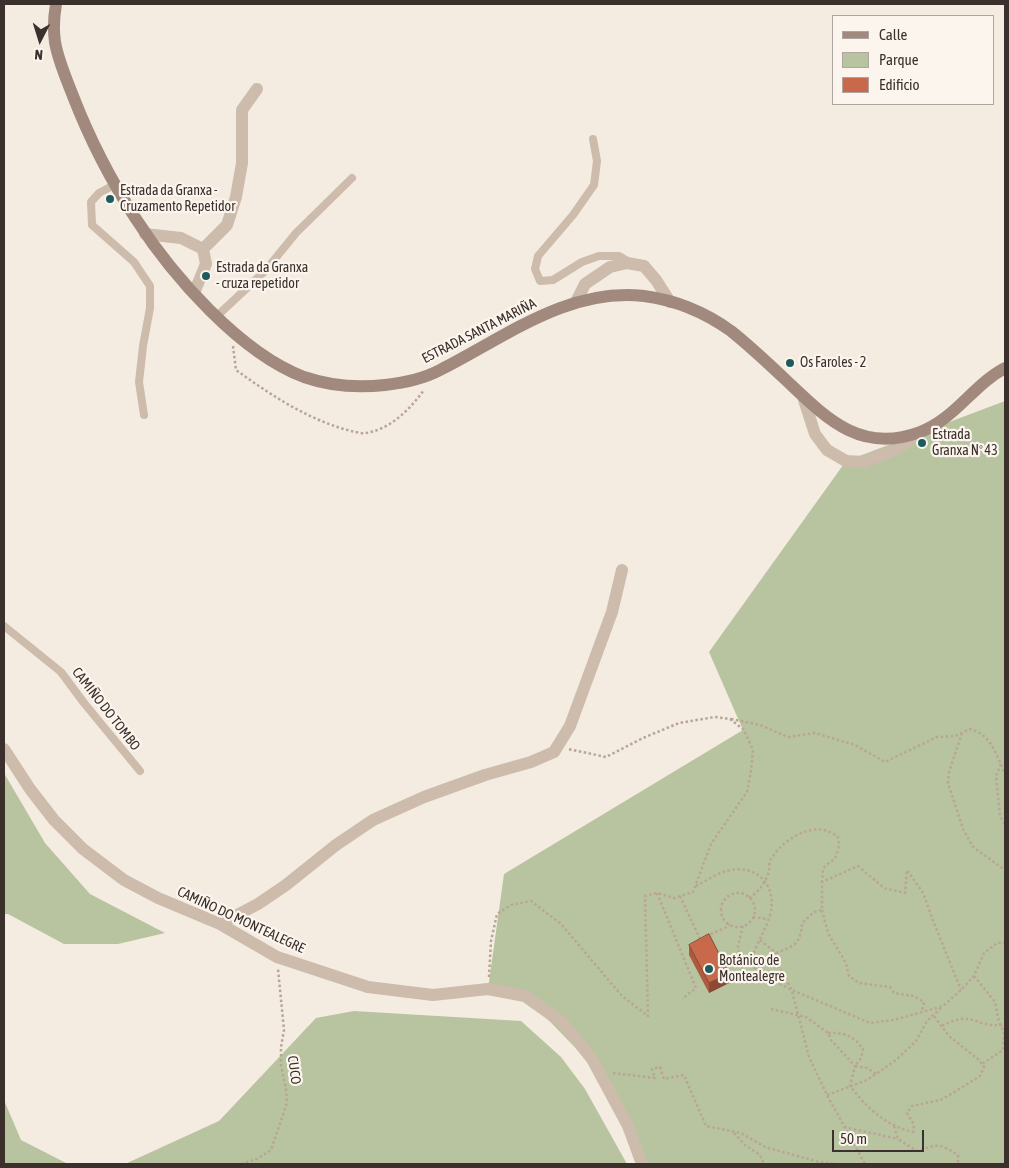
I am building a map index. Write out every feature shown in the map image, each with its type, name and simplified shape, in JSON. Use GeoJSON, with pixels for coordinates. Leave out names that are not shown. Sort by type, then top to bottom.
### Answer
{"type":"FeatureCollection","features":[{"type":"Feature","properties":{"kind":"main road","name":"ESTRADA SANTA MARIÑA"},"geometry":{"type":"LineString","coordinates":[[56,4],[54,33],[60,64],[84,126],[114,185],[145,234],[194,293],[231,330],[259,352],[293,372],[321,382],[343,385],[377,386],[407,382],[436,372],[538,318],[576,302],[598,297],[629,295],[670,302],[708,317],[732,332],[756,352],[804,400],[836,424],[862,435],[891,438],[909,436],[921,432],[950,416],[992,376],[1005,368]]}},
{"type":"Feature","properties":{"kind":"street"},"geometry":{"type":"LineString","coordinates":[[203,249],[227,225],[236,197],[242,164],[242,110],[257,88]]}},
{"type":"Feature","properties":{"kind":"street"},"geometry":{"type":"LineString","coordinates":[[145,234],[181,238],[203,249]]}},
{"type":"Feature","properties":{"kind":"street"},"geometry":{"type":"LineString","coordinates":[[194,293],[206,264],[203,249]]}},
{"type":"Feature","properties":{"kind":"street"},"geometry":{"type":"LineString","coordinates":[[576,302],[585,284],[610,267],[627,263],[644,266],[656,280],[670,302]]}},
{"type":"Feature","properties":{"kind":"street"},"geometry":{"type":"LineString","coordinates":[[804,400],[815,434],[827,450],[846,461],[864,462],[897,449],[921,432]]}},
{"type":"Feature","properties":{"kind":"street"},"geometry":{"type":"LineString","coordinates":[[220,924],[258,904],[286,885],[336,845],[373,820],[424,797],[485,774],[531,762],[554,752],[570,726],[612,612],[622,570]]}},
{"type":"Feature","properties":{"kind":"street","name":"CAMIÑO DO MONTEALEGRE"},"geometry":{"type":"LineString","coordinates":[[4,749],[30,789],[54,820],[83,849],[124,880],[158,898],[220,924],[277,957],[368,987],[433,995],[488,989],[525,996],[563,1023],[592,1058],[628,1126],[642,1164]]}},
{"type":"Feature","properties":{"kind":"lane"},"geometry":{"type":"LineString","coordinates":[[593,139],[597,161],[594,185],[573,216],[538,256],[535,269],[540,281],[553,280],[582,262],[599,256],[619,256],[632,264]]}},
{"type":"Feature","properties":{"kind":"lane"},"geometry":{"type":"LineString","coordinates":[[217,316],[264,271],[296,232],[352,178]]}},
{"type":"Feature","properties":{"kind":"lane"},"geometry":{"type":"LineString","coordinates":[[114,185],[99,193],[90,202],[92,225],[134,262],[150,286],[150,308],[139,382],[144,415]]}},
{"type":"Feature","properties":{"kind":"lane","name":"CAMIÑO DO TOMBO"},"geometry":{"type":"LineString","coordinates":[[4,626],[61,672],[140,771]]}},
{"type":"Feature","properties":{"kind":"path"},"geometry":{"type":"LineString","coordinates":[[231,330],[236,370],[272,396],[329,425],[365,434],[386,427],[410,409],[436,372]]}},
{"type":"Feature","properties":{"kind":"path"},"geometry":{"type":"LineString","coordinates":[[557,747],[606,757],[643,738],[679,723],[715,716],[760,725],[788,736],[814,733],[855,745],[885,762],[937,737],[955,736],[970,729],[979,731],[991,743],[1005,774]]}},
{"type":"Feature","properties":{"kind":"path"},"geometry":{"type":"LineString","coordinates":[[488,989],[491,941],[497,914],[511,905],[531,901],[561,924],[622,996],[648,1016],[645,896],[657,893],[674,898],[694,892],[712,844],[747,792],[752,771],[753,750],[744,730],[730,719]]}},
{"type":"Feature","properties":{"kind":"path"},"geometry":{"type":"LineString","coordinates":[[963,732],[949,772],[948,783],[963,829],[973,847],[1005,870]]}},
{"type":"Feature","properties":{"kind":"path"},"geometry":{"type":"LineString","coordinates":[[1000,764],[996,776],[1000,816],[1005,825]]}},
{"type":"Feature","properties":{"kind":"path"},"geometry":{"type":"LineString","coordinates":[[750,898],[761,890],[764,879],[768,874],[768,865],[772,857],[795,837],[812,829],[822,829],[837,836],[839,841],[834,859],[822,869],[822,910],[828,933],[846,963],[849,976],[859,983],[890,987],[894,993],[913,996],[924,1002],[922,1010]]}},
{"type":"Feature","properties":{"kind":"path"},"geometry":{"type":"LineString","coordinates":[[822,882],[858,866],[884,888],[905,893],[907,870],[923,893],[961,990]]}},
{"type":"Feature","properties":{"kind":"path"},"geometry":{"type":"LineString","coordinates":[[695,887],[725,871],[739,868],[752,871],[764,879],[770,892],[771,912],[750,965]]}},
{"type":"Feature","properties":{"kind":"path"},"geometry":{"type":"LineString","coordinates":[[657,893],[696,988],[682,999]]}},
{"type":"Feature","properties":{"kind":"path"},"geometry":{"type":"LineString","coordinates":[[738,893],[750,898],[754,906],[753,917],[750,922],[743,926],[729,924],[722,916],[724,900],[728,896],[738,893]]}},
{"type":"Feature","properties":{"kind":"path"},"geometry":{"type":"LineString","coordinates":[[680,896],[700,939],[727,927],[729,924]]}},
{"type":"Feature","properties":{"kind":"path"},"geometry":{"type":"LineString","coordinates":[[776,953],[797,943],[802,934],[802,923],[814,912],[822,910]]}},
{"type":"Feature","properties":{"kind":"path"},"geometry":{"type":"LineString","coordinates":[[753,917],[768,919]]}},
{"type":"Feature","properties":{"kind":"path"},"geometry":{"type":"LineString","coordinates":[[743,926],[738,946],[742,967],[750,965],[792,990],[870,1023],[894,1020],[922,1010],[943,1006]]}},
{"type":"Feature","properties":{"kind":"path"},"geometry":{"type":"LineString","coordinates":[[760,940],[776,953]]}},
{"type":"Feature","properties":{"kind":"path"},"geometry":{"type":"LineString","coordinates":[[827,1095],[867,1080],[896,1060],[916,1041],[927,1021],[974,976],[984,953],[997,943],[1005,942]]}},
{"type":"Feature","properties":{"kind":"path"},"geometry":{"type":"LineString","coordinates":[[776,953],[774,962],[781,970],[792,990],[809,1056],[827,1095],[865,1164]]}},
{"type":"Feature","properties":{"kind":"path","name":"CUCO"},"geometry":{"type":"LineString","coordinates":[[242,1164],[257,1159],[271,1150],[287,1103],[281,1065],[281,1047],[284,1030],[277,957]]}},
{"type":"Feature","properties":{"kind":"path"},"geometry":{"type":"LineString","coordinates":[[974,976],[995,1002],[1002,1025],[1004,1040],[1003,1050],[982,1064]]}},
{"type":"Feature","properties":{"kind":"path"},"geometry":{"type":"LineString","coordinates":[[771,1009],[806,1018],[828,1033],[831,1040],[855,1066],[867,1068],[876,1074]]}},
{"type":"Feature","properties":{"kind":"path"},"geometry":{"type":"LineString","coordinates":[[828,1033],[839,1032],[848,1035],[858,1041],[863,1049],[861,1058],[855,1066],[850,1086],[863,1104],[894,1126],[912,1132],[914,1125],[907,1114],[912,1106],[940,1100],[953,1093],[980,1076],[984,1067],[979,1060],[949,1036],[933,1015]]}},
{"type":"Feature","properties":{"kind":"path"},"geometry":{"type":"LineString","coordinates":[[942,1026],[955,1019],[973,1019],[992,1026],[1002,1025]]}},
{"type":"Feature","properties":{"kind":"path"},"geometry":{"type":"LineString","coordinates":[[599,1072],[655,1078],[652,1069],[660,1067],[664,1079],[684,1075],[706,1126],[741,1133],[765,1147],[819,1162],[836,1164]]}},
{"type":"Feature","properties":{"kind":"path"},"geometry":{"type":"LineString","coordinates":[[894,1126],[898,1139]]}},
{"type":"Feature","properties":{"kind":"path"},"geometry":{"type":"LineString","coordinates":[[844,1127],[898,1139],[917,1151],[937,1145],[947,1148],[958,1155],[958,1162],[955,1164]]}},
{"type":"Feature","properties":{"kind":"path"},"geometry":{"type":"LineString","coordinates":[[733,1132],[745,1145],[760,1155],[764,1164]]}},
{"type":"Feature","properties":{"kind":"green space"},"geometry":{"type":"Polygon","coordinates":[[[1005,401],[1005,1164],[641,1164],[599,1072],[525,996],[488,989],[504,874],[743,730],[709,652],[846,461],[1005,401]]]}},
{"type":"Feature","properties":{"kind":"green space"},"geometry":{"type":"Polygon","coordinates":[[[4,773],[45,843],[90,894],[165,933],[118,944],[64,944],[8,914],[4,914],[4,773]]]}},
{"type":"Feature","properties":{"kind":"green space"},"geometry":{"type":"Polygon","coordinates":[[[354,1011],[521,1021],[561,1057],[585,1089],[627,1164],[125,1164],[219,1121],[316,1018],[354,1011]]]}},
{"type":"Feature","properties":{"kind":"green space"},"geometry":{"type":"Polygon","coordinates":[[[4,1100],[21,1140],[68,1164],[4,1164],[4,1100]]]}},
{"type":"Feature","properties":{"kind":"building","name":"Botánico de Montealegre"},"geometry":{"type":"Polygon","coordinates":[[[709,934],[729,973],[709,983],[689,945],[709,934]]]}},
{"type":"Feature","properties":{"kind":"place","name":"Estrada da Granxa - Cruzamento Repetidor"},"geometry":{"type":"Point","coordinates":[110,199]}},
{"type":"Feature","properties":{"kind":"place","name":"Estrada da Granxa - cruza repetidor"},"geometry":{"type":"Point","coordinates":[206,276]}},
{"type":"Feature","properties":{"kind":"place","name":"Os Faroles - 2"},"geometry":{"type":"Point","coordinates":[790,363]}},
{"type":"Feature","properties":{"kind":"place","name":"Estrada Granxa Nº 43"},"geometry":{"type":"Point","coordinates":[922,443]}},
{"type":"Feature","properties":{"kind":"place","name":"Botánico de Montealegre"},"geometry":{"type":"Point","coordinates":[709,969]}}]}
